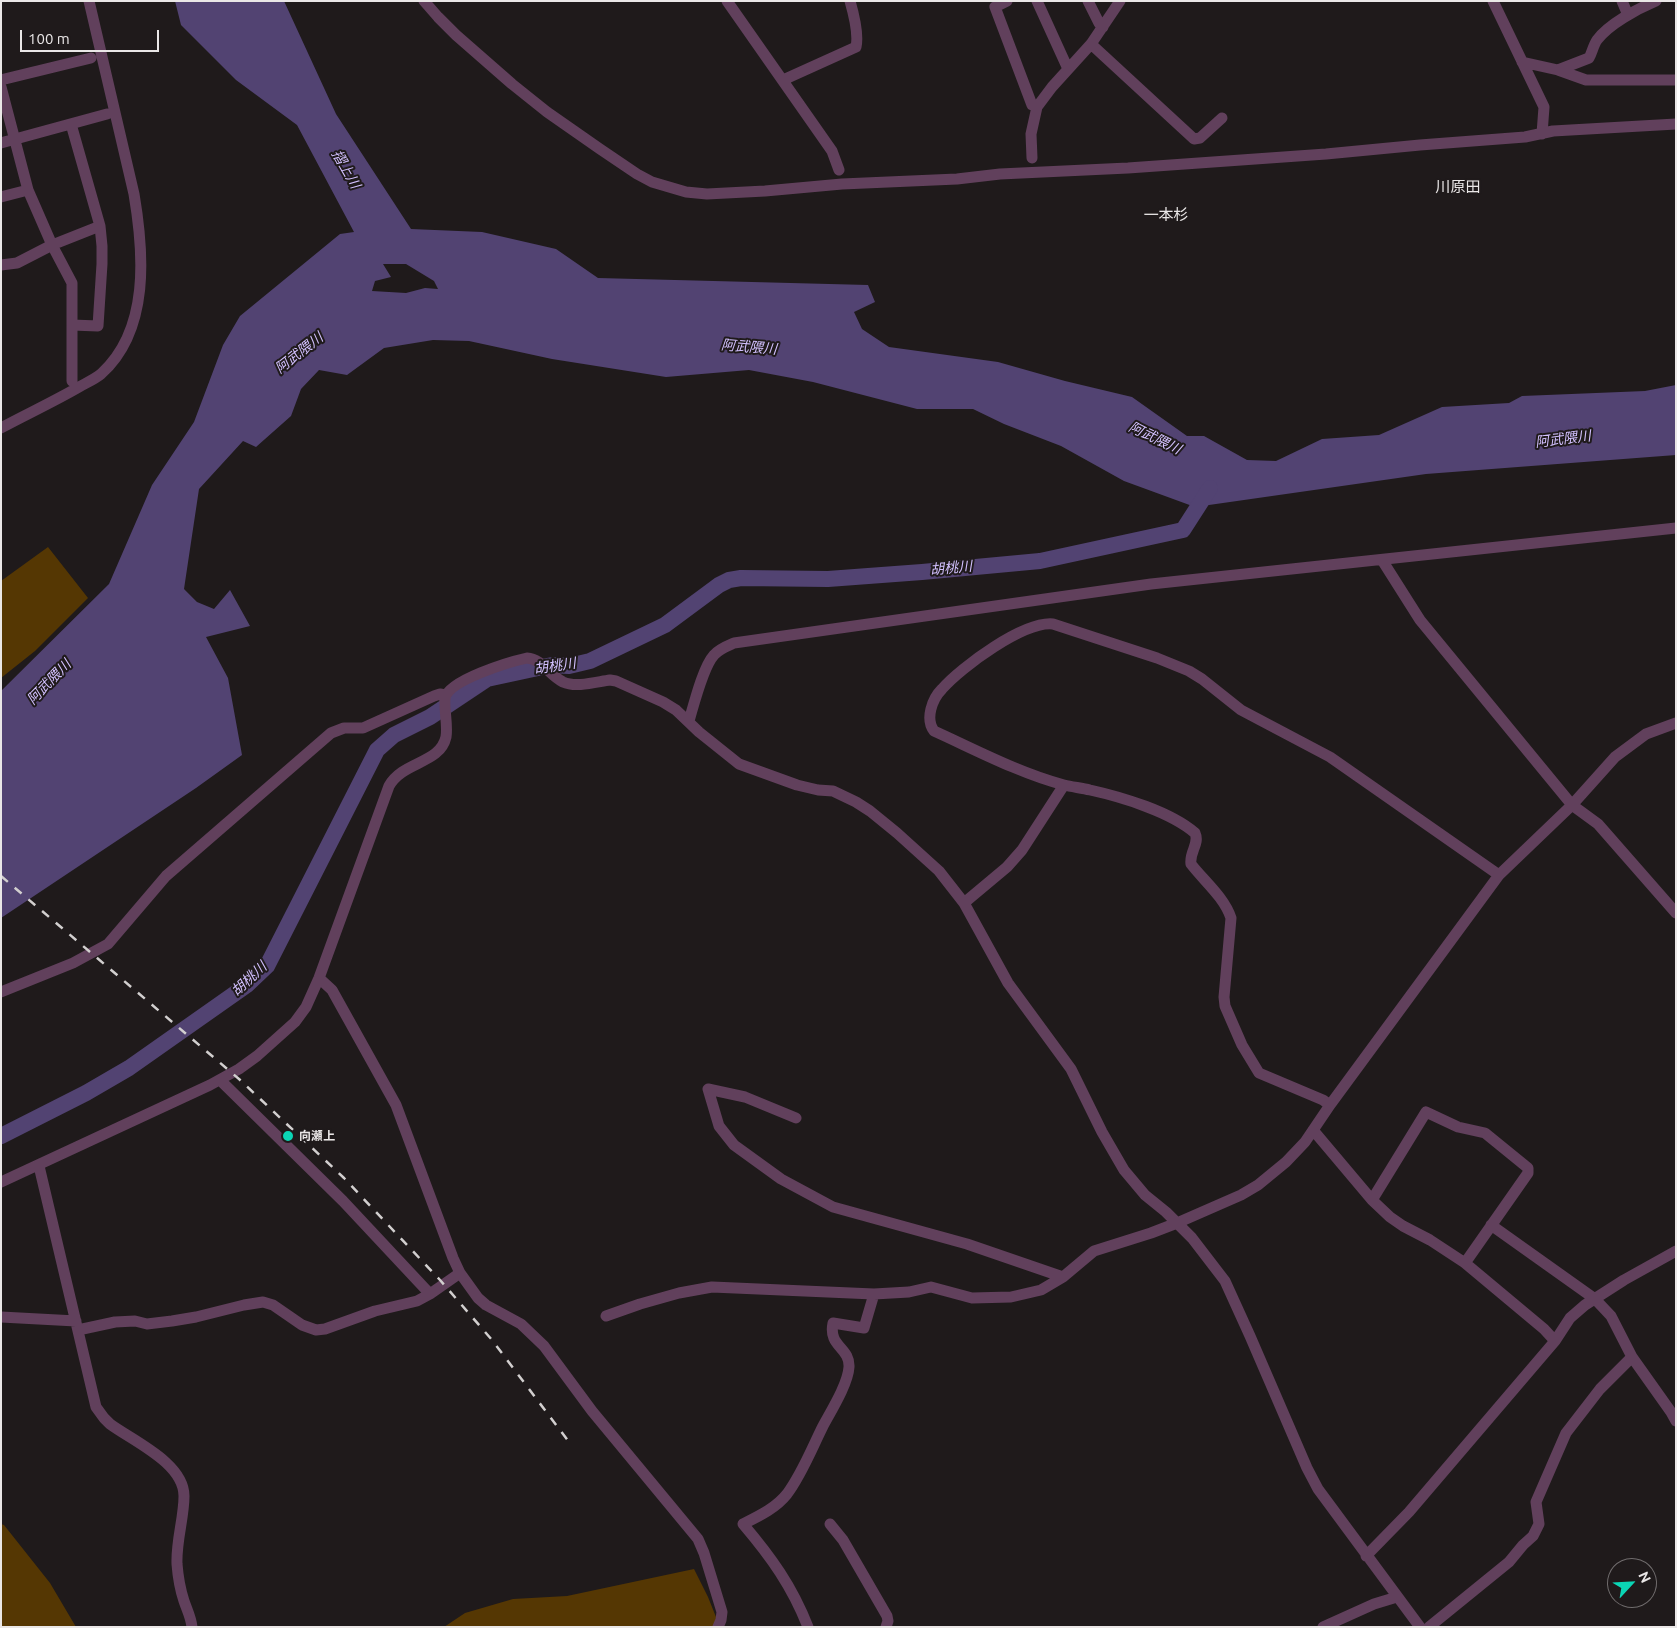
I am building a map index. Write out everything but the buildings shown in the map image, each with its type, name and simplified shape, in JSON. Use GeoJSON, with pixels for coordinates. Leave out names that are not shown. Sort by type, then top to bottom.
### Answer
{"type":"FeatureCollection","features":[{"type":"Feature","properties":{"kind":"street"},"geometry":{"type":"LineString","coordinates":[[1,428],[101,374],[128,338],[134,317],[141,262],[139,225],[132,185],[89,1]]}},
{"type":"Feature","properties":{"kind":"street"},"geometry":{"type":"LineString","coordinates":[[424,1],[456,35],[547,112],[637,174],[652,182],[686,192],[720,194],[842,184],[1128,168],[1326,154],[1525,137],[1553,132],[1676,124]]}},
{"type":"Feature","properties":{"kind":"street"},"geometry":{"type":"LineString","coordinates":[[727,1],[832,151],[839,170]]}},
{"type":"Feature","properties":{"kind":"street"},"geometry":{"type":"LineString","coordinates":[[783,80],[856,47],[857,40],[850,1]]}},
{"type":"Feature","properties":{"kind":"street"},"geometry":{"type":"LineString","coordinates":[[1007,1],[995,6],[1032,105],[1037,108]]}},
{"type":"Feature","properties":{"kind":"street"},"geometry":{"type":"LineString","coordinates":[[1037,1],[1068,69]]}},
{"type":"Feature","properties":{"kind":"street"},"geometry":{"type":"LineString","coordinates":[[1088,1],[1098,23],[1103,27]]}},
{"type":"Feature","properties":{"kind":"street"},"geometry":{"type":"LineString","coordinates":[[1032,158],[1032,134],[1037,108],[1052,87],[1091,44],[1120,1]]}},
{"type":"Feature","properties":{"kind":"street"},"geometry":{"type":"LineString","coordinates":[[1493,1],[1544,107],[1542,134]]}},
{"type":"Feature","properties":{"kind":"street"},"geometry":{"type":"LineString","coordinates":[[1622,1],[1628,15]]}},
{"type":"Feature","properties":{"kind":"street"},"geometry":{"type":"LineString","coordinates":[[1558,70],[1589,58],[1595,43],[1601,36],[1637,9],[1654,2]]}},
{"type":"Feature","properties":{"kind":"street"},"geometry":{"type":"LineString","coordinates":[[1091,44],[1194,139],[1200,138],[1222,118]]}},
{"type":"Feature","properties":{"kind":"street"},"geometry":{"type":"LineString","coordinates":[[1,80],[91,58]]}},
{"type":"Feature","properties":{"kind":"street"},"geometry":{"type":"LineString","coordinates":[[1522,62],[1558,70],[1586,80],[1676,80]]}},
{"type":"Feature","properties":{"kind":"street"},"geometry":{"type":"LineString","coordinates":[[1,86],[28,190],[52,245],[72,283],[72,381]]}},
{"type":"Feature","properties":{"kind":"street"},"geometry":{"type":"LineString","coordinates":[[1,143],[107,114]]}},
{"type":"Feature","properties":{"kind":"street"},"geometry":{"type":"LineString","coordinates":[[71,124],[100,226],[102,246],[98,326],[72,325]]}},
{"type":"Feature","properties":{"kind":"street"},"geometry":{"type":"LineString","coordinates":[[1,198],[28,190]]}},
{"type":"Feature","properties":{"kind":"street"},"geometry":{"type":"LineString","coordinates":[[1,265],[17,262],[52,245],[100,226]]}},
{"type":"Feature","properties":{"kind":"street"},"geometry":{"type":"LineString","coordinates":[[689,721],[702,678],[711,658],[720,650],[734,643],[1151,584],[1676,528]]}},
{"type":"Feature","properties":{"kind":"street"},"geometry":{"type":"LineString","coordinates":[[1382,560],[1420,620],[1572,805],[1598,824],[1676,913]]}},
{"type":"Feature","properties":{"kind":"street"},"geometry":{"type":"LineString","coordinates":[[1330,1105],[1324,1100],[1259,1073],[1242,1045],[1225,1006],[1224,998],[1231,918],[1226,907],[1213,889],[1190,864],[1191,854],[1197,840],[1196,833],[1180,822],[1152,808],[1102,792],[1064,785],[1013,767],[934,731],[930,723],[930,710],[941,689],[1000,642],[1046,623],[1157,658],[1202,679],[1241,710],[1330,757],[1499,875]]}},
{"type":"Feature","properties":{"kind":"street"},"geometry":{"type":"LineString","coordinates":[[1,1182],[39,1166],[220,1080],[257,1056],[295,1022],[306,1006],[319,978],[389,786],[400,773],[433,756],[439,750],[446,737],[445,699],[450,689],[474,676],[519,660],[533,659],[563,682],[575,685],[610,680],[616,681],[664,702],[676,710],[699,732],[739,764],[797,785],[842,794],[863,806],[934,866],[964,904],[1008,983],[1071,1069],[1102,1132],[1124,1170],[1146,1195],[1192,1238],[1225,1281],[1307,1468],[1328,1504],[1420,1627]]}},
{"type":"Feature","properties":{"kind":"street"},"geometry":{"type":"LineString","coordinates":[[1,992],[73,963],[108,944],[166,876],[331,733],[344,728],[363,728],[440,694],[445,699]]}},
{"type":"Feature","properties":{"kind":"street"},"geometry":{"type":"LineString","coordinates":[[606,1316],[679,1293],[712,1287],[874,1294],[909,1292],[930,1287],[972,1298],[1012,1297],[1041,1290],[1063,1277],[1094,1251],[1151,1233],[1241,1195],[1258,1184],[1292,1156],[1305,1142],[1330,1105],[1499,875],[1572,805],[1615,757],[1646,734],[1676,723]]}},
{"type":"Feature","properties":{"kind":"street"},"geometry":{"type":"LineString","coordinates":[[964,904],[1007,867],[1022,850],[1064,785]]}},
{"type":"Feature","properties":{"kind":"street"},"geometry":{"type":"LineString","coordinates":[[319,978],[332,990],[396,1105],[460,1273],[478,1298],[486,1305],[521,1324],[544,1346],[592,1411],[698,1539],[722,1612],[722,1620],[718,1627]]}},
{"type":"Feature","properties":{"kind":"street"},"geometry":{"type":"LineString","coordinates":[[220,1080],[343,1201],[430,1294]]}},
{"type":"Feature","properties":{"kind":"street"},"geometry":{"type":"LineString","coordinates":[[796,1118],[745,1097],[708,1089],[719,1126],[734,1145],[781,1180],[833,1207],[967,1244],[1063,1277]]}},
{"type":"Feature","properties":{"kind":"street"},"geometry":{"type":"LineString","coordinates":[[1372,1200],[1426,1112],[1458,1127],[1485,1133],[1528,1168],[1528,1173],[1464,1263]]}},
{"type":"Feature","properties":{"kind":"street"},"geometry":{"type":"LineString","coordinates":[[1313,1130],[1372,1200],[1390,1217],[1402,1226],[1430,1240],[1464,1263],[1537,1323],[1555,1341]]}},
{"type":"Feature","properties":{"kind":"street"},"geometry":{"type":"LineString","coordinates":[[39,1166],[94,1401],[98,1411],[110,1424],[174,1469],[181,1482],[184,1496],[177,1564],[180,1586],[190,1614],[192,1627]]}},
{"type":"Feature","properties":{"kind":"street"},"geometry":{"type":"LineString","coordinates":[[1491,1225],[1595,1299],[1611,1316],[1632,1357],[1676,1421]]}},
{"type":"Feature","properties":{"kind":"street"},"geometry":{"type":"LineString","coordinates":[[1366,1556],[1408,1512],[1555,1341],[1570,1318],[1595,1299],[1676,1251]]}},
{"type":"Feature","properties":{"kind":"street"},"geometry":{"type":"LineString","coordinates":[[1,1317],[77,1325],[135,1321],[147,1324],[172,1322],[263,1302],[273,1305],[302,1325],[316,1330],[325,1329],[374,1312],[417,1301],[460,1273]]}},
{"type":"Feature","properties":{"kind":"street"},"geometry":{"type":"LineString","coordinates":[[808,1627],[784,1577],[743,1524],[763,1514],[781,1500],[804,1464],[842,1388],[849,1367],[847,1355],[835,1343],[831,1331],[833,1323],[864,1328],[874,1294]]}},
{"type":"Feature","properties":{"kind":"street"},"geometry":{"type":"LineString","coordinates":[[1429,1627],[1509,1562],[1533,1536],[1539,1524],[1536,1502],[1566,1433],[1600,1389],[1632,1357]]}},
{"type":"Feature","properties":{"kind":"street"},"geometry":{"type":"LineString","coordinates":[[830,1524],[843,1540],[887,1616],[886,1627]]}},
{"type":"Feature","properties":{"kind":"street"},"geometry":{"type":"LineString","coordinates":[[1323,1627],[1374,1604],[1397,1597]]}},
{"type":"Feature","properties":{"kind":"shaded area"},"geometry":{"type":"Polygon","coordinates":[[[48,547],[88,598],[35,651],[1,678],[1,581],[48,547]]]}},
{"type":"Feature","properties":{"kind":"shaded area"},"geometry":{"type":"Polygon","coordinates":[[[1,1524],[4,1525],[50,1583],[76,1627],[1,1627],[1,1524]]]}},
{"type":"Feature","properties":{"kind":"shaded area"},"geometry":{"type":"Polygon","coordinates":[[[694,1569],[720,1627],[444,1627],[465,1613],[513,1599],[567,1596],[694,1569]]]}},
{"type":"Feature","properties":{"kind":"water"},"geometry":{"type":"Polygon","coordinates":[[[175,1],[284,1],[336,114],[411,229],[482,232],[556,249],[598,278],[868,285],[875,302],[854,312],[862,329],[889,347],[998,362],[1132,397],[1187,436],[1204,436],[1247,460],[1276,461],[1322,439],[1379,435],[1442,407],[1509,403],[1522,396],[1645,391],[1676,385],[1676,455],[1426,474],[1195,507],[1124,481],[1061,446],[1004,424],[973,409],[917,409],[813,382],[749,370],[666,377],[552,359],[469,341],[433,340],[384,348],[347,375],[319,370],[301,389],[291,416],[256,447],[243,441],[199,489],[184,589],[197,602],[214,609],[230,590],[250,626],[206,637],[228,678],[242,755],[196,788],[1,918],[1,691],[109,584],[152,485],[194,422],[223,345],[240,316],[340,234],[354,232],[297,125],[236,80],[181,25],[175,1]],[[383,264],[391,277],[375,281],[372,291],[406,293],[425,288],[438,289],[434,281],[406,264],[383,264]]]}},
{"type":"Feature","properties":{"kind":"waterway","name":"胡桃川"},"geometry":{"type":"LineString","coordinates":[[1,1136],[86,1093],[129,1068],[247,985],[267,966],[377,750],[394,735],[430,717],[487,679],[552,665],[569,666],[590,661],[665,625],[719,585],[729,580],[741,578],[828,579],[1040,561],[1183,530],[1210,488]]}},
{"type":"Feature","properties":{"kind":"railway"},"geometry":{"type":"LineString","coordinates":[[1,876],[239,1079],[344,1178],[440,1280],[492,1340],[569,1442]]}},
{"type":"Feature","properties":{"kind":"place","name":"向瀬上"},"geometry":{"type":"Point","coordinates":[288,1136]}},
{"type":"Feature","properties":{"kind":"district","name":"川原田"},"geometry":{"type":"Point","coordinates":[1458,187]}},
{"type":"Feature","properties":{"kind":"district","name":"一本杉"},"geometry":{"type":"Point","coordinates":[1166,215]}},
{"type":"Feature","properties":{"kind":"water label","name":"摺上川"},"geometry":{"type":"Point","coordinates":[346,169]}},
{"type":"Feature","properties":{"kind":"water label","name":"阿武隈川"},"geometry":{"type":"Point","coordinates":[749,347]}},
{"type":"Feature","properties":{"kind":"water label","name":"阿武隈川"},"geometry":{"type":"Point","coordinates":[299,353]}},
{"type":"Feature","properties":{"kind":"water label","name":"阿武隈川"},"geometry":{"type":"Point","coordinates":[1155,438]}},
{"type":"Feature","properties":{"kind":"water label","name":"阿武隈川"},"geometry":{"type":"Point","coordinates":[1563,439]}},
{"type":"Feature","properties":{"kind":"water label","name":"阿武隈川"},"geometry":{"type":"Point","coordinates":[49,682]}}]}
